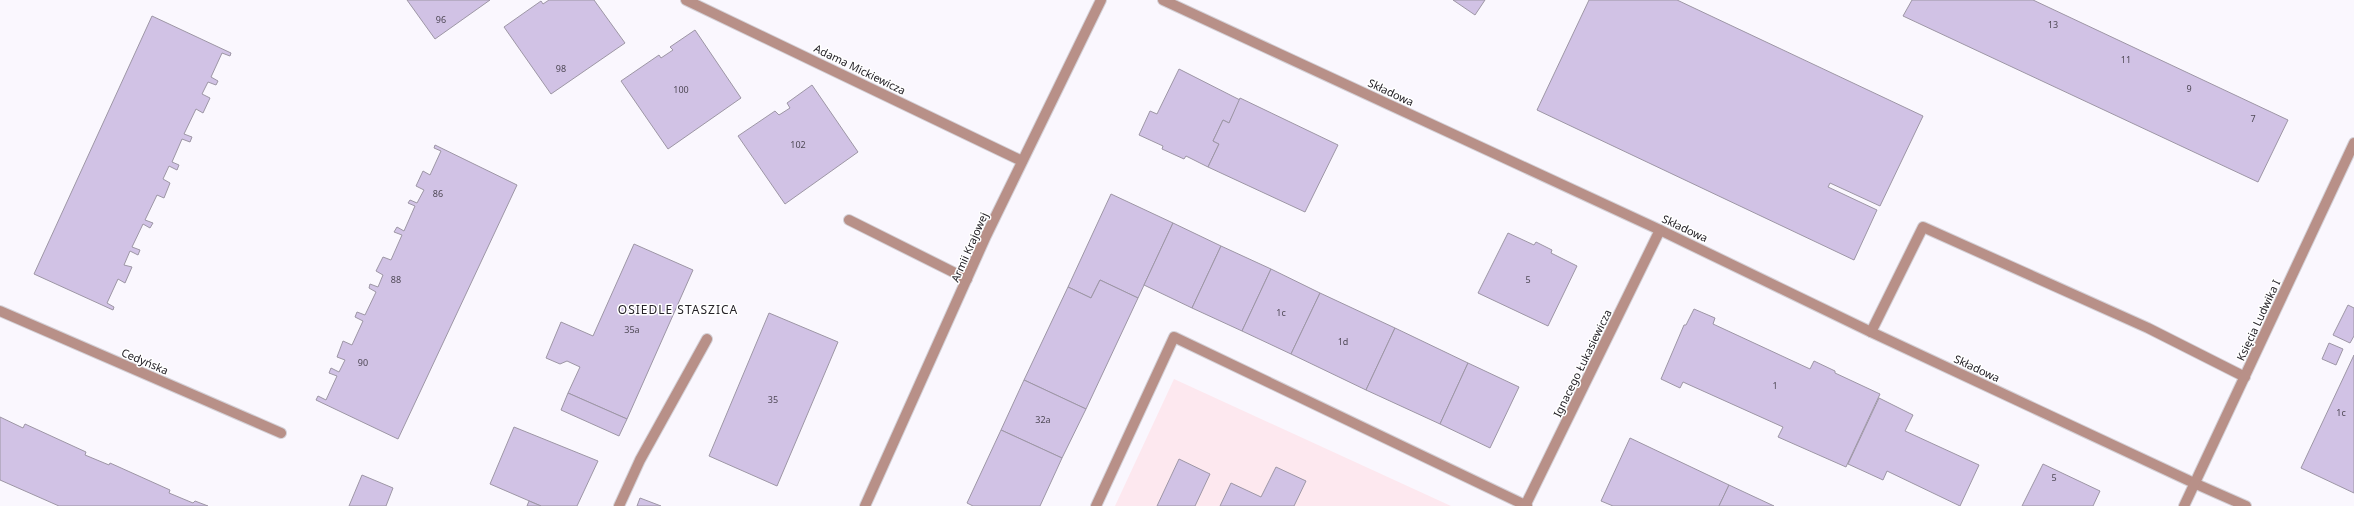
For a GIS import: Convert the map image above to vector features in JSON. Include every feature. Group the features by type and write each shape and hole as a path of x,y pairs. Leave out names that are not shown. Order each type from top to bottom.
{"street":[{"name":"Adama Mickiewicza","path":"686,0 1022,161"},
{"name":"Armii Krajowej","path":"865,506 1022,161 1101,0"},
{"name":"Składowa","path":"1164,0 1660,230 1871,332 2246,506"},
{"name":"Księcia Ludwika I","path":"2184,506 2354,143"},
{"path":"849,220 968,279"},
{"path":"1871,332 1923,227 2148,328 2245,377"},
{"name":"Ignacego Łukasiewicza","path":"1526,506 1660,230"},
{"name":"Cedyńska","path":"0,311 281,433"},
{"path":"1096,506 1174,337 1526,506"},
{"path":"619,506 640,460 707,340"}],"shaded area":[{"path":"1174,379 1451,506 1115,506"}],"building":[{"path":"407,0 490,0 435,39"},
{"path":"549,0 594,0 625,43 551,94 504,27 541,1 543,4"},
{"path":"1453,0 1485,0 1475,15"},
{"path":"1589,0 1677,0 1923,116 1880,206 1830,183 1828,187 1877,210 1854,260 1537,110"},
{"path":"1912,0 2033,0 2288,120 2258,182 1903,16"},
{"path":"152,16 231,53 230,56 222,53 211,77 218,81 216,85 208,82 202,94 210,98 203,113 196,109 184,134 192,137 190,142 182,139 172,162 179,165 177,170 169,166 163,179 170,183 164,198 157,195 145,220 153,223 150,228 143,224 132,247 140,250 138,255 130,251 124,265 132,267 125,283 118,279 107,303 114,307 113,310 34,274"},
{"path":"695,30 741,98 668,149 621,81 659,55 661,58 673,50 670,47"},
{"path":"1179,69 1240,100 1229,123 1223,120 1213,141 1219,144 1208,167 1186,156 1184,159 1162,149 1163,146 1139,135 1150,111 1157,114"},
{"path":"812,85 858,152 785,204 738,136 775,111 779,115 790,108 787,103"},
{"path":"1240,98 1338,145 1305,212 1208,167 1219,144 1213,141 1223,120 1229,123"},
{"path":"435,145 517,185 398,439 316,400 318,396 326,400 337,376 329,373 331,368 339,372 345,360 337,357 343,341 352,345 363,321 355,317 357,312 365,315 376,292 369,288 370,284 378,287 383,275 376,271 383,257 391,260 402,235 394,232 397,227 404,231 415,206 408,203 410,200 417,203 424,190 416,186 423,171 430,175 441,151 434,148"},
{"path":"1111,194 1173,223 1138,298 1100,280 1091,298 1068,287"},
{"path":"1173,223 1221,246 1192,308 1144,285"},
{"path":"1508,233 1534,245 1536,242 1552,250 1551,253 1577,266 1548,326 1478,293"},
{"path":"634,244 693,270 627,419 568,393 580,367 567,361 560,364 546,358 561,322 593,336"},
{"path":"1221,246 1271,269 1242,331 1192,308"},
{"path":"1271,269 1320,293 1291,354 1242,331"},
{"path":"1100,280 1138,298 1086,409 1024,380 1068,287 1091,298"},
{"path":"1320,293 1395,328 1366,390 1291,354"},
{"path":"2348,305 2354,308 2354,336 2350,343 2333,335"},
{"path":"1694,309 1715,318 1713,324 1810,369 1814,361 1835,371 1835,373 1880,394 1846,467 1778,437 1783,427 1683,382 1680,388 1661,379 1684,325 1686,325"},
{"path":"769,313 838,342 777,486 709,456"},
{"path":"1395,328 1468,363 1440,424 1366,390"},
{"path":"2329,343 2343,349 2336,365 2322,359"},
{"path":"2354,355 2354,493 2301,468"},
{"path":"1468,363 1519,387 1490,448 1440,424"},
{"path":"1024,380 1086,409 1062,458 1001,430"},
{"path":"568,393 627,419 619,436 561,410"},
{"path":"1879,398 1913,415 1905,431 1979,465 1960,506 1887,471 1883,480 1848,464"},
{"path":"0,417 23,428 25,424 86,452 85,455 109,465 110,463 170,490 169,493 193,503 195,501 208,506 59,506 0,480"},
{"path":"514,427 598,461 577,506 541,506 490,484"},
{"path":"1001,430 1062,458 1040,506 973,506 967,503"},
{"path":"1630,438 1729,485 1719,506 1613,506 1601,501"},
{"path":"1179,459 1210,474 1195,506 1157,506"},
{"path":"2043,464 2100,491 2093,506 2022,506"},
{"path":"1276,467 1306,481 1294,506 1220,506 1231,483 1261,497"},
{"path":"362,475 393,488 386,506 349,506"},
{"path":"1729,485 1774,506 1719,506"},
{"path":"640,498 661,506 637,506"},
{"path":"529,501 541,506 527,506"}],"district":[{"name":"OSIEDLE STASZICA","path":"678,309"}]}
